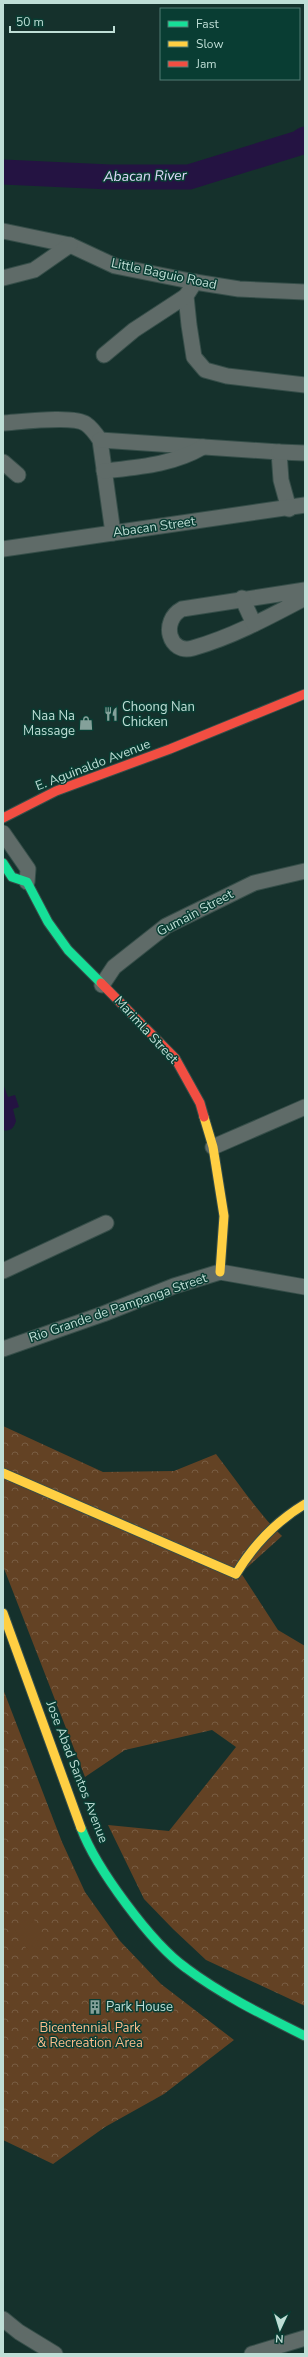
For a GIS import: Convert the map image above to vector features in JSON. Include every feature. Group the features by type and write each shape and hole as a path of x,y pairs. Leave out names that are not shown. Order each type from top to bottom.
{"street":[{"name":"Little Baguio Road","path":"3,230 70,245 115,266 239,289 305,292"},
{"path":"3,278 34,270 70,245"},
{"path":"104,355 134,330 186,296 195,282"},
{"path":"186,296 194,357 205,370 227,376 305,385"},
{"path":"3,423 73,420 85,423 100,440 113,533"},
{"path":"100,440 305,453"},
{"path":"104,471 151,466 171,462 203,447"},
{"path":"279,452 281,480 289,509"},
{"path":"3,462 18,474"},
{"name":"Abacan Street","path":"3,549 289,509 305,505"},
{"path":"305,590 242,598 182,608 176,612 169,623 170,636 179,646 191,648 254,624 305,598"},
{"path":"242,598 254,624"},
{"name":"E. Aguinaldo Avenue","path":"3,818 56,791 170,749 305,694"},
{"name":"Marimla Street","path":"3,833 28,869 26,882 48,922 68,950 175,1058 200,1102 213,1147 224,1216 220,1272"},
{"path":"3,863 12,877 26,882"},
{"name":"Gumain Street","path":"102,985 114,967 166,926 254,883 305,871"},
{"path":"213,1147 305,1107"},
{"path":"3,1271 106,1223"},
{"name":"Rio Grande de Pampanga Street","path":"3,1349 103,1314 174,1286 220,1272 305,1287"},
{"path":"3,1473 236,1574 254,1543 301,1511"},
{"name":"Jose Abad Santos Avenue","path":"3,1613 84,1836 107,1877 153,1938 185,1968 263,2015 305,2036"},
{"path":"3,2319 19,2332 55,2354"},
{"path":"252,2354 305,2338"}],"green space":[{"path":"3,1426 103,1472 174,1471 216,1454 256,1507 282,1536 241,1573 278,1630 305,1646 305,2006 206,1960 144,1899 108,1825 169,1831 236,1747 212,1730 125,1750 85,1777 3,1566"},
{"name":"Bicentennial Park & Recreation Area","path":"3,1689 62,1842 85,1892 120,1941 161,1984 234,2040 164,2094 105,2127 53,2164 3,2140"},
{"path":"33,1918 46,1939 28,1951 15,1930"}],"shaded area":[{"path":"3,1084 8,1097 15,1095 19,1107 13,1109 16,1121 10,1130 3,1130"}],"waterway":[{"name":"Abacan River","path":"3,172 110,177 189,177 299,143 305,139"}],"traffic: fast":[{"path":"3,863 12,877 27,882 48,922 68,950 101,983"},
{"path":"81,1828 99,1863 126,1904 141,1923 172,1956 186,1968 214,1987 259,2013 305,2036"}],"traffic: slow":[{"path":"204,1117 213,1147 224,1216 220,1272"},
{"path":"3,1473 236,1574 250,1553 266,1534 284,1518 305,1504"},
{"path":"3,1613 81,1828"}],"traffic: jam":[{"path":"3,818 56,791 170,749 305,694"},
{"path":"101,983 175,1058 200,1103 204,1117"}],"place":[{"name":"Choong Nan Chicken","path":"111,714"},
{"name":"Naa Na Massage","path":"86,723"},
{"name":"Park House","path":"95,2007"}]}
